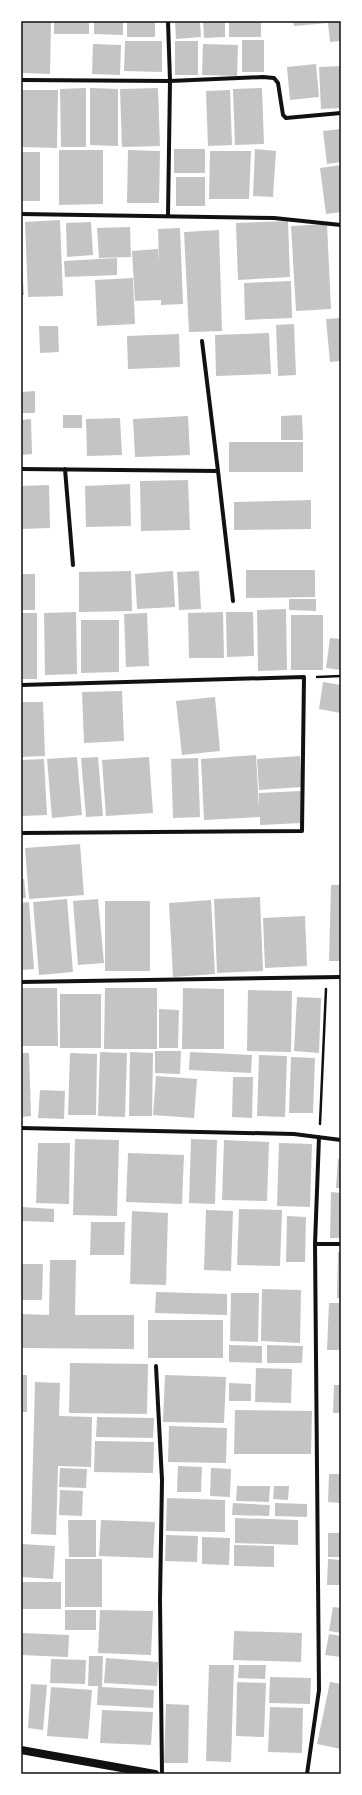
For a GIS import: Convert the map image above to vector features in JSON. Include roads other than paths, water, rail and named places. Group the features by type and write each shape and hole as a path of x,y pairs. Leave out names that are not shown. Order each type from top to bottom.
{"main road":[{"path":"21,1750 155,1774"}],"street":[{"path":"168,21 170,81 168,215"},
{"path":"21,80 170,81 263,77 274,78 278,83 282,115 286,118 341,113"},
{"path":"21,214 168,215 274,218 341,225"},
{"path":"202,341 233,601"},
{"path":"21,469 218,471"},
{"path":"65,469 73,565"},
{"path":"21,685 304,677 302,831 21,833"},
{"path":"21,982 326,978 341,976"},
{"path":"21,1128 294,1134 341,1140"},
{"path":"307,1774 319,1690 314,1244 319,1137"},
{"path":"314,1244 341,1244"},
{"path":"156,1366 162,1480 160,1600 162,1774"}]}
